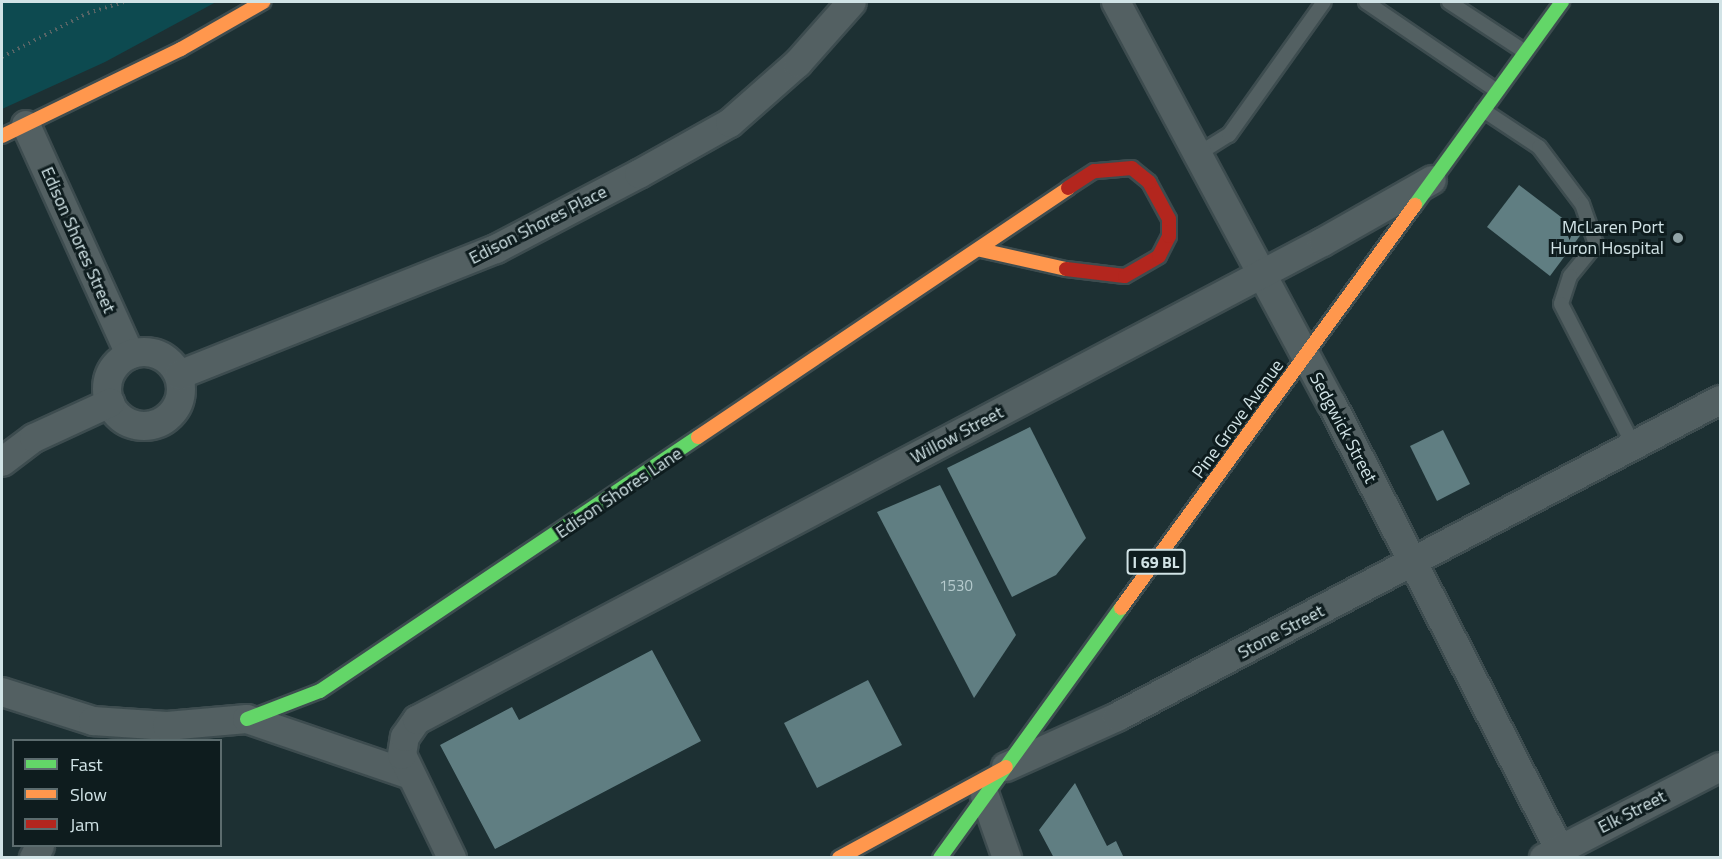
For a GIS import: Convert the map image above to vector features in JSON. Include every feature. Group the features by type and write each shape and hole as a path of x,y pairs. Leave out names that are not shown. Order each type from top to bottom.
{"street":[{"path":"14,131 181,50 263,2"},
{"name":"Edison Shores Place","path":"179,375 496,249 639,174 730,123 798,63 852,2"},
{"name":"Pine Grove Avenue","path":"940,858 1562,2"},
{"name":"Sedgwick Street","path":"1119,3 1198,154 1257,275 1305,357 1414,563 1556,855"},
{"name":"Edison Shores Street","path":"14,131 130,354"},
{"name":"Edison Shores Lane","path":"2,692 88,731 248,719 320,691 981,250 1094,171 1112,167 1132,168 1149,182 1169,219 1169,236 1159,256 1125,276 1095,275 981,250"},
{"name":"Willow Street","path":"452,858 402,755 405,737 417,720 1257,275 1323,243 1432,180"},
{"path":"153,353 173,365 179,375 182,388 174,412 152,426 126,422 110,403 108,380 120,360 130,354 153,353"},
{"name":"Stone Street","path":"839,858 1006,767 1118,717 1720,400"},
{"path":"2,462 34,438 110,403"},
{"name":"Edison Shores Lane","path":"248,719 411,776"},
{"name":"Elk Street","path":"1556,855 1720,767"},
{"path":"985,796 1007,858"}],"lane":[{"path":"1198,154 1228,135 1324,2"},
{"path":"1365,2 1497,91"},
{"path":"1449,2 1525,52"},
{"path":"1483,110 1539,147 1582,204 1596,244 1570,276 1561,304 1633,444"}],"path":[{"path":"2,57 88,12 124,2"}],"shaded area":[{"path":"2,2 216,2 105,62 2,109"}],"building":[{"path":"1519,185 1582,233 1550,276 1487,227"},
{"path":"1030,427 1086,538 1056,575 1012,597 947,468"},
{"path":"1443,430 1470,484 1437,501 1410,446"},
{"path":"940,485 1016,635 974,698 877,512"},
{"path":"652,650 701,741 495,849 440,745 512,707 519,720"},
{"path":"868,680 902,745 817,788 784,723"},
{"path":"1075,783 1107,846 1116,841 1124,858 1054,858 1039,830"}],"traffic: fast":[{"path":"1415,205 1562,2"},
{"path":"247,719 320,691 698,437"},
{"path":"940,858 1121,608"}],"traffic: slow":[{"path":"2,136 181,49 263,2"},
{"path":"698,437 1068,188"},
{"path":"1121,608 1415,205"},
{"path":"981,250 1066,269"},
{"path":"839,858 1006,767"}],"traffic: jam":[{"path":"1066,269 1125,276 1159,256 1169,236 1169,219 1149,182 1132,168 1094,171 1068,188"}],"place":[{"name":"McLaren Port Huron Hospital","path":"1678,238"}]}
